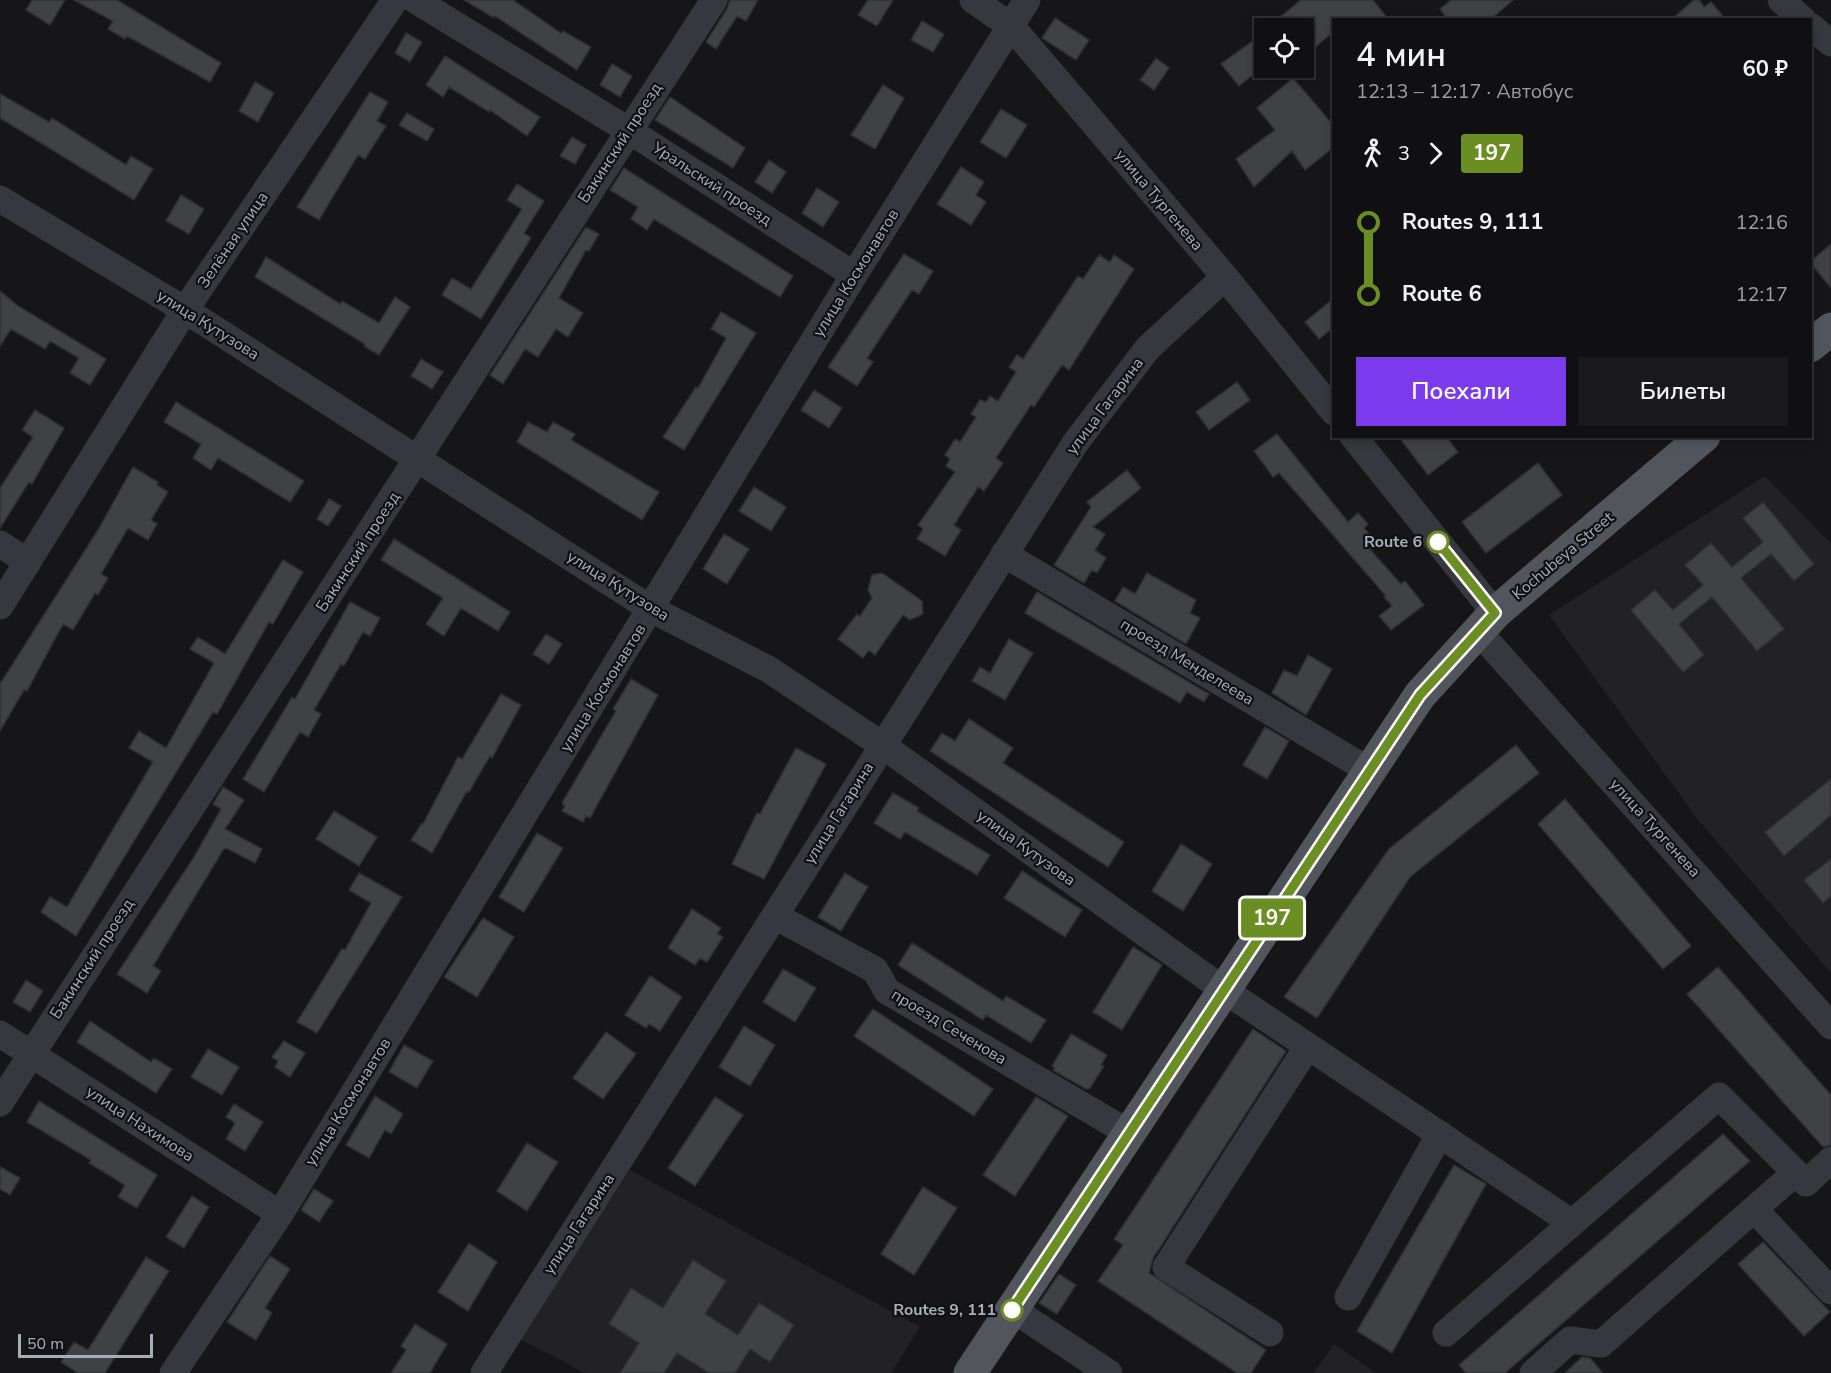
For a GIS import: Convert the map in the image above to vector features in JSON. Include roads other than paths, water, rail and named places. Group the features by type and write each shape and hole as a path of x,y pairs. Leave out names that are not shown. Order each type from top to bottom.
{"main road":[{"path":"1812,344 1831,329"},
{"name":"Kochubeya Street","path":"970,1373 1420,695 1487,622 1702,438"}],"street":[{"name":"Зелёная улица","path":"0,606 185,310 396,0"},
{"name":"Уральский проезд","path":"415,0 628,130 854,275"},
{"name":"Бакинский проезд","path":"0,1103 714,0"},
{"name":"улица Тургенева","path":"973,0 1011,26 1225,277 1332,410"},
{"name":"улица Космонавтов","path":"173,1373 280,1214 854,275 1027,0"},
{"path":"1781,0 1801,18"},
{"path":"1812,28 1831,43"},
{"name":"улица Кутузова","path":"0,199 185,310 419,458 651,609 768,669 882,745 1224,990 1572,1223"},
{"name":"улица Гагарина","path":"484,1373 1076,442 1148,348 1225,277"},
{"name":"улица Тургенева","path":"1354,438 1487,622 1831,1026"},
{"path":"0,544 28,562"},
{"name":"проезд Менделеева","path":"1004,554 1370,771"},
{"name":"проезд Сеченова","path":"775,916 875,970 886,991 1129,1133"},
{"name":"улица Нахимова","path":"0,1034 280,1214"},
{"path":"1270,1334 1166,1267 1308,1046"},
{"path":"1446,1333 1719,1096 1819,1173 1754,1209 1601,1344 1569,1340 1533,1373"},
{"path":"1348,1297 1440,1134"},
{"path":"1754,1209 1831,1291"},
{"path":"1012,1310 1109,1373"}],"place":[{"name":"Route 6","path":"1438,542"},
{"name":"Routes 9, 111","path":"1012,1310"}]}
